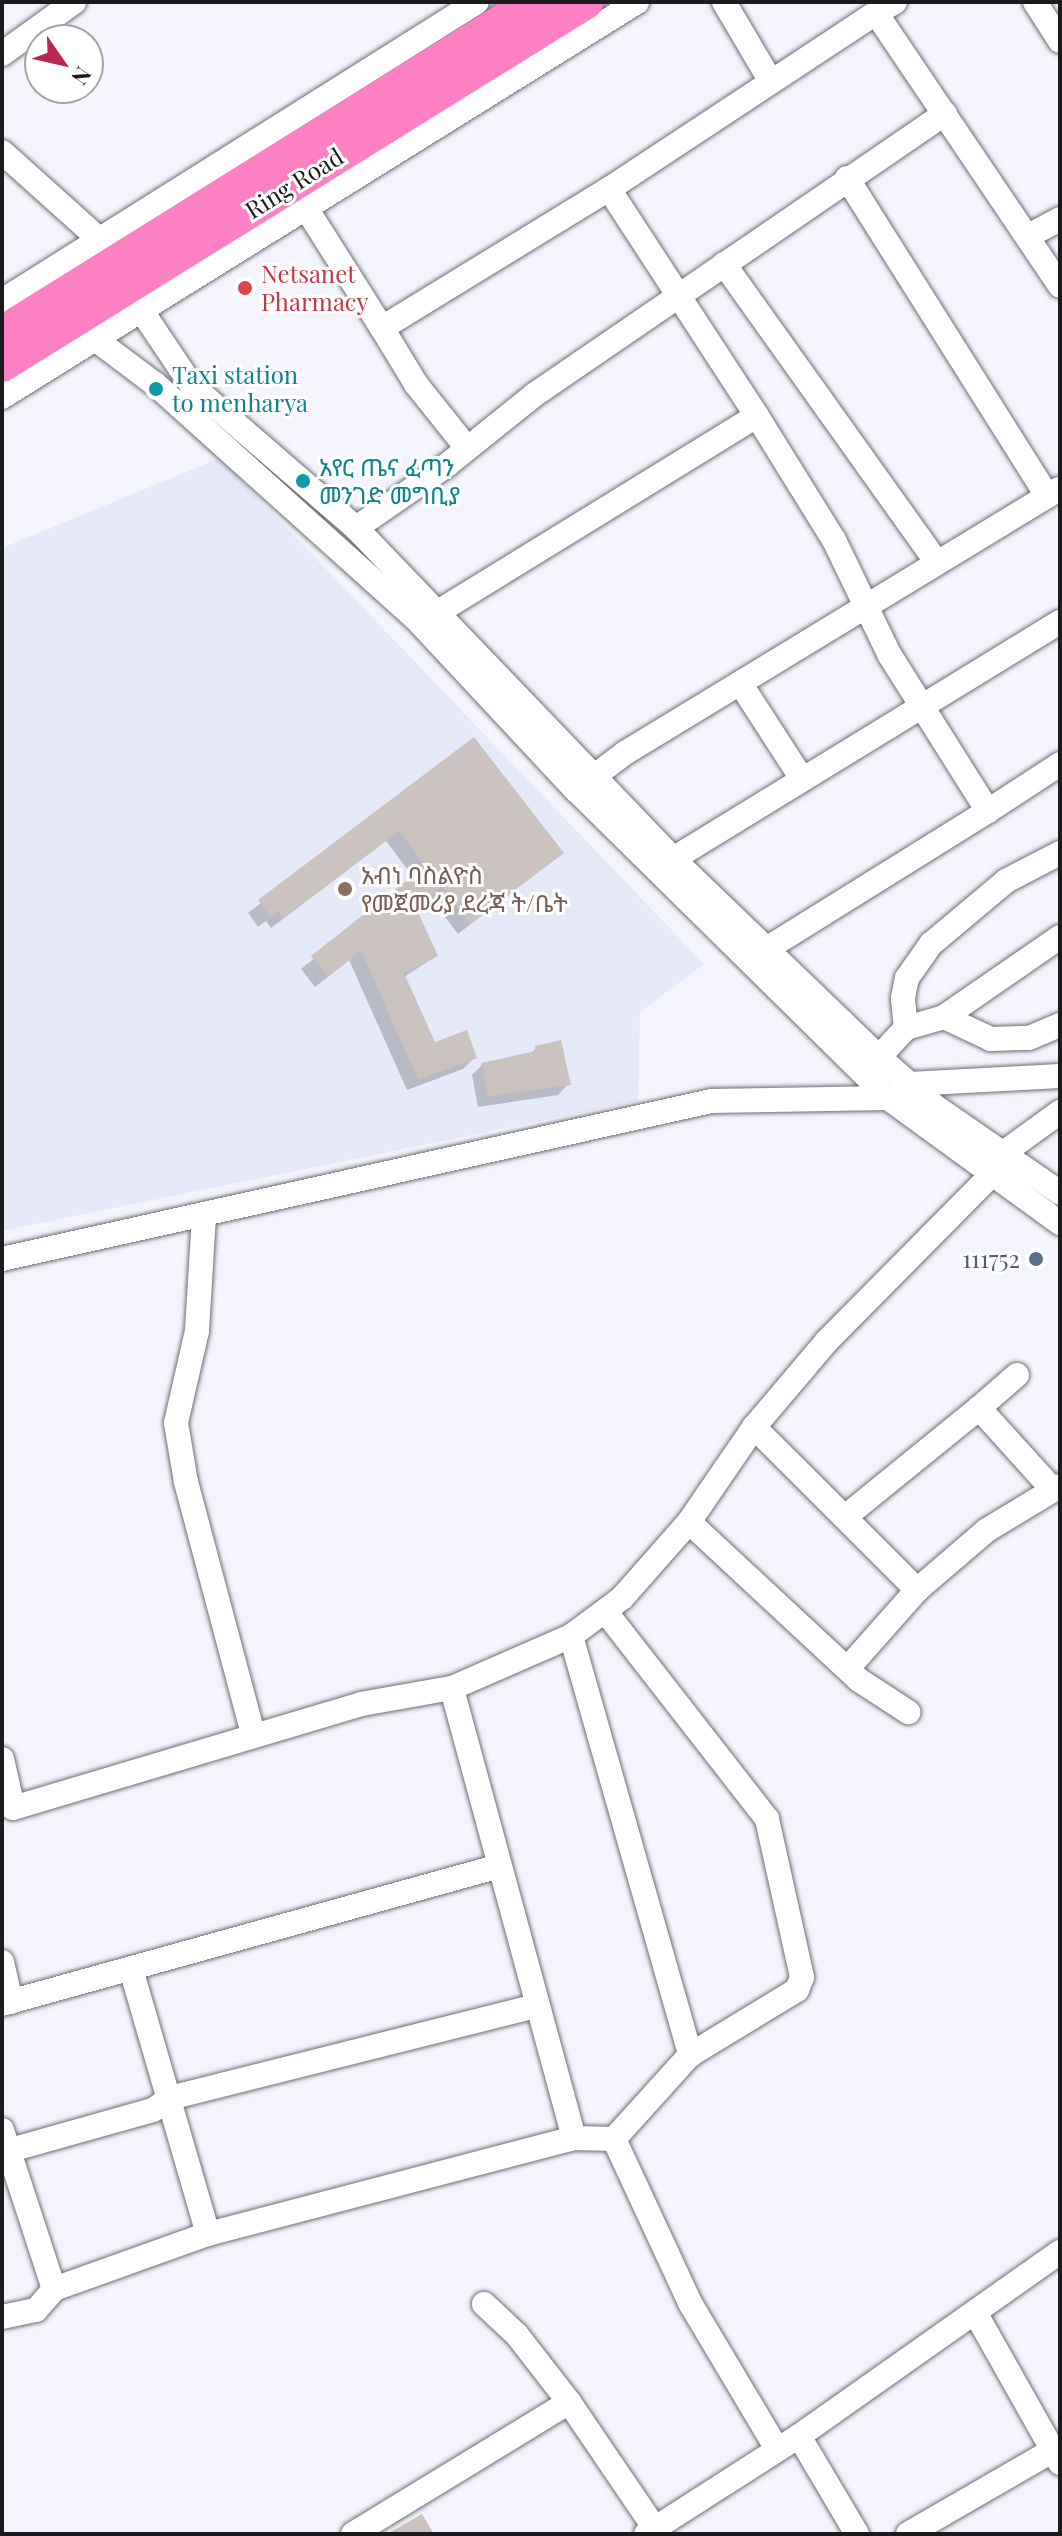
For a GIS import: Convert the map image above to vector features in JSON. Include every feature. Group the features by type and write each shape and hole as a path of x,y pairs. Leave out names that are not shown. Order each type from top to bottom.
{"highway":[{"name":"Ring Road","path":"2,333 533,2"},
{"name":"Ring Road","path":"2,365 586,2"}],"street":[{"path":"2,54 74,2"},
{"path":"2,301 477,2"},
{"path":"2,397 637,2"},
{"path":"724,2 770,80"},
{"path":"1035,2 1060,41"},
{"path":"382,328 609,189 770,80 886,8 945,114 1030,235 1060,286"},
{"path":"356,528 677,297 847,178 945,114"},
{"path":"2,152 99,239"},
{"path":"586,782 740,683 1053,492 847,178"},
{"path":"609,189 757,416 869,604 889,654 988,811"},
{"path":"306,208 416,384 467,448"},
{"path":"1030,235 1060,219"},
{"path":"724,264 937,563"},
{"path":"141,310 192,386 356,528 438,612 586,782 888,1098 990,1176 1060,1223"},
{"path":"95,339 155,384 331,538 909,1084 1060,1193"},
{"path":"438,612 757,416"},
{"path":"673,859 1060,622"},
{"path":"740,683 802,779"},
{"path":"768,948 1060,764"},
{"path":"906,1028 903,998 907,978 931,944 1006,881 1060,853"},
{"path":"879,1057 906,1028 944,1017 1060,937"},
{"path":"944,1017 991,1039 1029,1038 1060,1025"},
{"path":"2,1259 711,1101 888,1098 909,1084 1060,1076"},
{"path":"1002,1154 1060,1112"},
{"path":"2,1759 8,1812 253,1734 361,1704 452,1688 571,1636 606,1612 689,1522 754,1427 826,1342 990,1176"},
{"path":"204,1216 197,1331 176,1423 186,1482 253,1734"},
{"path":"845,1517 1017,1375"},
{"path":"848,1668 917,1590 987,1530 1057,1488 979,1408"},
{"path":"754,1427 917,1590"},
{"path":"689,1522 848,1668 908,1712"},
{"path":"2,2317 36,2310 54,2289 208,2234 574,2138 614,2139 690,2055 797,1990 802,1977 767,1819 606,1612"},
{"path":"571,1636 690,2055"},
{"path":"452,1688 496,1867 574,2138"},
{"path":"2,1962 6,2003 496,1867"},
{"path":"131,1969 208,2234"},
{"path":"54,2289 5,2140 153,2110 170,2098 535,2006"},
{"path":"614,2139 690,2303 777,2449"},
{"path":"484,2304 517,2335 569,2402 650,2531 799,2436 1060,2252"},
{"path":"908,2534 1055,2448 976,2314"},
{"path":"353,2534 569,2402"},
{"path":"799,2436 857,2534"}],"shaded area":[{"path":"220,458 704,964 640,1012 638,1101 2,1231 2,548"}],"building":[{"path":"474,737 564,853 470,924 442,887 416,908 438,956 404,973 435,1042 467,1030 477,1058 418,1080 361,951 328,977 311,956 425,866 399,831 283,918 278,911 270,917 258,900"},
{"path":"561,1040 571,1085 488,1097 481,1063 536,1051 535,1046"},
{"path":"422,2514 434,2534 387,2534"}],"place":[{"name":"Netsanet Pharmacy","path":"245,288"},
{"name":"Taxi station to menharya","path":"156,389"},
{"name":"አየር ጤና ፈጣን መንገድ መግቢያ","path":"303,481"},
{"name":"አብነ ባስልዮስ የመጀመሪያ ደረጃ ት/ቤት","path":"345,889"},
{"name":"111752","path":"1036,1259"}]}
